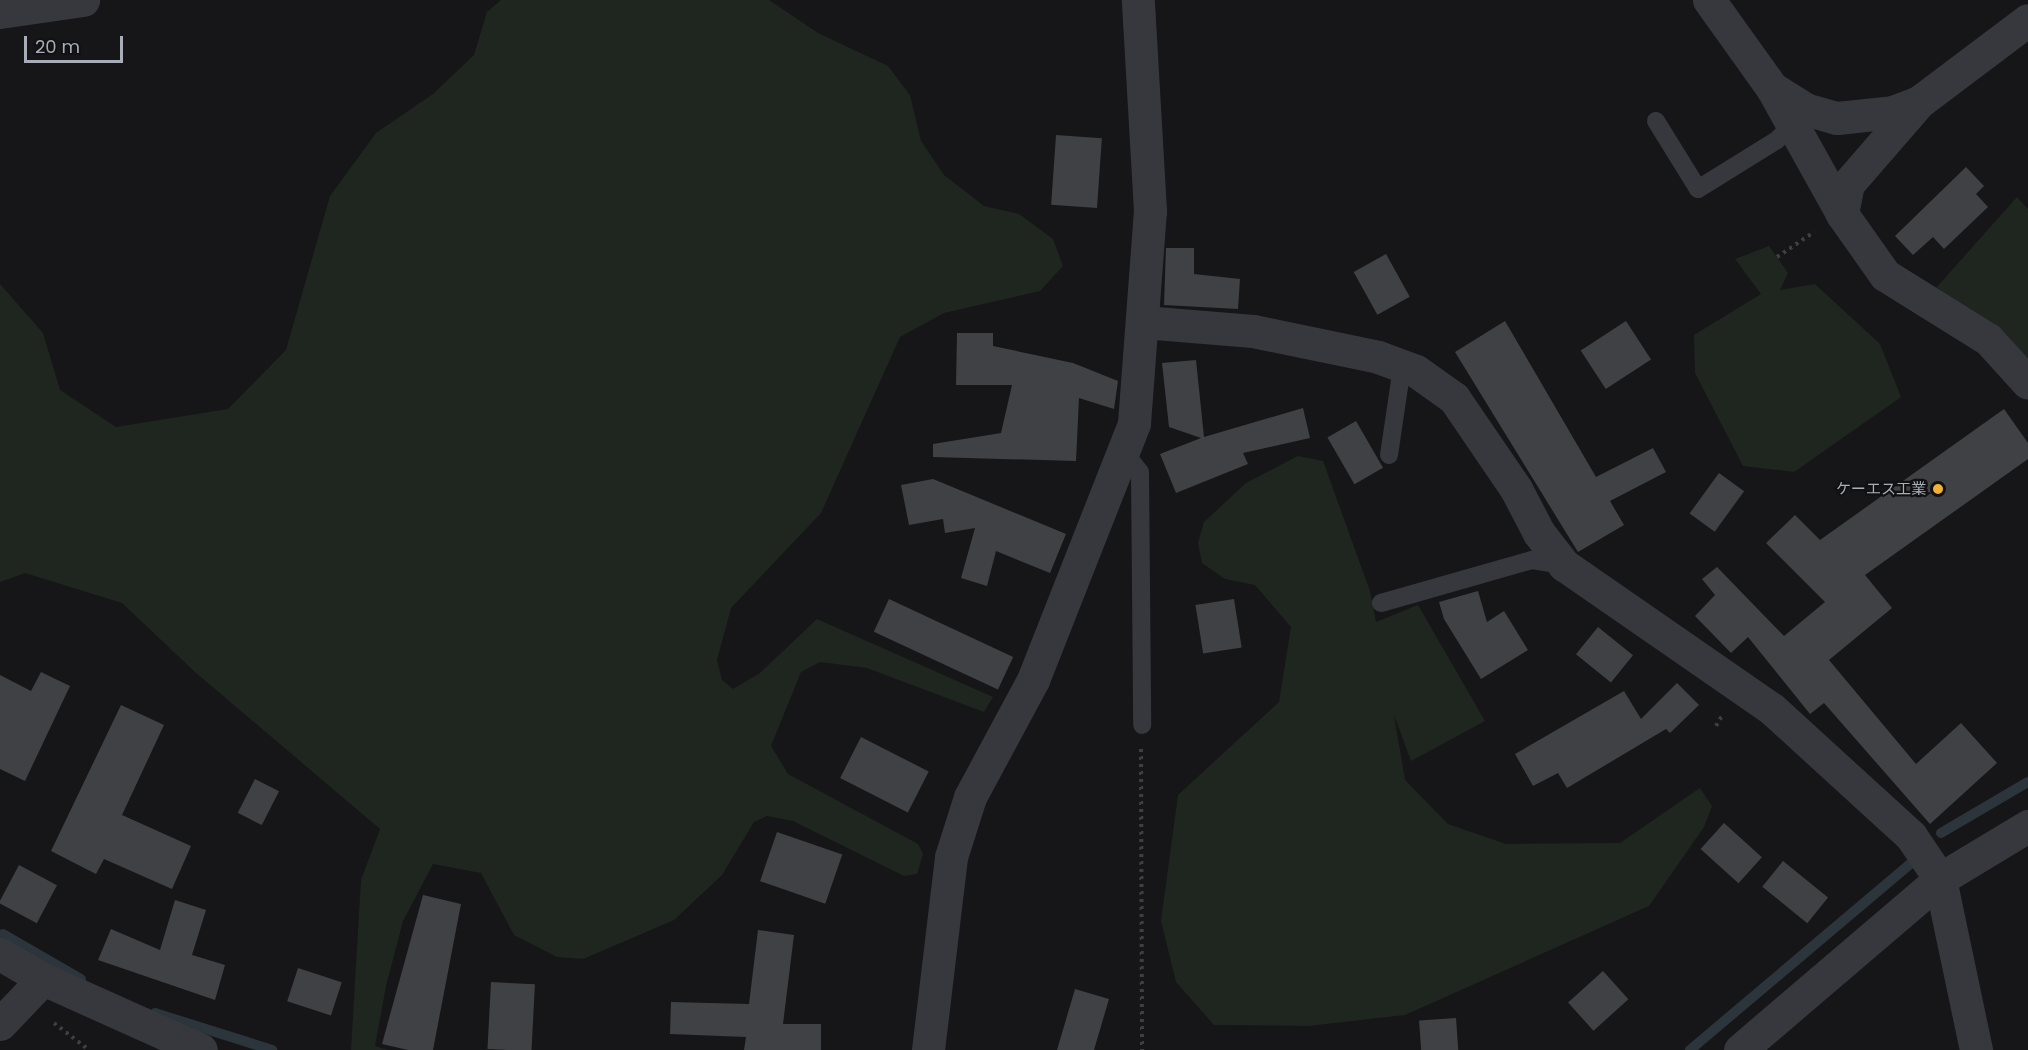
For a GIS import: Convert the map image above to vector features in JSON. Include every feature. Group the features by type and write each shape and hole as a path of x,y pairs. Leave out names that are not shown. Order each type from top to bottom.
{"street":[{"path":"13,7 83,0"},
{"path":"928,1050 951,856 970,797 1033,680 1125,453 1134,423 1150,211 1138,0"},
{"path":"1709,0 1772,88 1798,118 1842,214 1885,275 1988,339 2028,382"},
{"path":"1842,214 1848,184 1919,102 2028,20"},
{"path":"1798,118 1863,118 1919,102"},
{"path":"1143,322 1253,331 1402,367 1454,398 1516,489 1539,533 1564,565 1772,708 1911,836 1940,879 1976,1050"},
{"path":"1740,1050 1940,879 2028,826"},
{"path":"0,954 43,979 201,1050"},
{"path":"9,1015 43,979"}],"lane":[{"path":"1656,121 1698,189 1777,140 1798,118"},
{"path":"1389,455 1402,367"},
{"path":"1125,453 1140,472 1142,725"},
{"path":"1381,603 1532,560 1564,565"}],"path":[{"path":"1777,257 1842,214"},
{"path":"1141,745 1142,1050"},
{"path":"9,1015 55,1023 89,1050"}],"shaded area":[{"path":"501,0 769,0 818,33 888,66 910,95 921,141 944,175 984,206 1019,214 1053,239 1063,266 1040,291 944,313 900,337 821,513 731,608 717,660 722,680 733,689 760,673 817,619 993,697 984,712 867,668 820,662 801,672 771,746 788,774 918,844 923,854 917,874 904,876 793,821 767,816 754,822 722,875 674,920 583,959 557,957 514,935 481,873 433,864 403,921 386,986 375,1046 388,1050 351,1050 361,880 380,829 195,672 122,603 25,573 0,582 0,284 43,333 60,390 116,427 228,409 286,350 330,196 376,133 433,94 474,55 487,12"},
{"path":"2017,197 2028,209 2028,362 1936,288"},
{"path":"1769,246 1788,273 1780,290 1815,284 1880,344 1901,397 1794,472 1743,466 1695,373 1694,335 1761,294 1735,259"},
{"path":"1298,456 1323,461 1370,591 1376,622 1418,605 1485,721 1411,761 1394,715 1405,780 1448,824 1506,844 1620,843 1700,788 1712,806 1704,827 1649,906 1405,1015 1308,1026 1214,1025 1176,982 1161,921 1178,795 1279,702 1291,627 1255,585 1225,579 1202,563 1198,543 1204,522 1246,483"}],"building":[{"path":"1056,135 1102,138 1097,208 1051,205"},
{"path":"1966,167 1984,186 1976,194 1988,207 1944,249 1933,237 1913,255 1895,236"},
{"path":"1166,248 1194,248 1194,274 1240,279 1238,309 1164,305"},
{"path":"1386,254 1410,297 1377,315 1354,272"},
{"path":"1505,321 1596,477 1653,448 1666,472 1610,501 1624,525 1578,552 1455,352"},
{"path":"1626,321 1651,360 1606,389 1581,350"},
{"path":"957,333 993,333 993,346 1073,363 1118,381 1114,409 1079,398 1076,461 933,457 933,444 1001,433 1012,385 956,385"},
{"path":"1196,360 1204,437 1303,408 1310,438 1243,453 1248,464 1176,493 1160,454 1201,438 1169,427 1162,363"},
{"path":"2004,409 2028,443 2028,459 1865,575 1892,608 1829,660 1916,764 1961,723 1997,763 1930,824 1824,703 1810,714 1748,637 1731,653 1695,616 1715,595 1702,579 1717,567 1784,636 1825,602 1766,543 1795,515 1820,540"},
{"path":"1356,421 1383,468 1354,484 1327,438"},
{"path":"1719,473 1744,491 1715,532 1690,513"},
{"path":"933,479 1066,534 1050,573 996,551 987,586 961,578 975,528 945,533 943,519 909,525 901,485"},
{"path":"1478,591 1487,622 1504,611 1528,650 1481,679 1444,619 1439,602"},
{"path":"889,599 1013,657 998,690 874,632"},
{"path":"1234,599 1242,647 1203,653 1195,605"},
{"path":"1598,627 1633,655 1611,683 1576,654"},
{"path":"41,672 70,686 25,781 0,769 0,675 31,691"},
{"path":"1677,683 1699,705 1670,733 1666,729 1567,788 1558,773 1533,786 1515,754 1624,691 1641,719"},
{"path":"121,705 164,725 122,815 191,846 172,889 104,859 96,874 51,851"},
{"path":"861,737 929,772 908,812 840,778"},
{"path":"255,779 279,791 262,825 238,813"},
{"path":"1724,823 1762,857 1738,883 1701,849"},
{"path":"777,832 842,854 825,904 760,881"},
{"path":"1783,861 1828,898 1807,923 1762,887"},
{"path":"19,865 57,885 37,923 0,904"},
{"path":"423,895 461,904 433,1050 408,1050 382,1044"},
{"path":"175,900 206,910 192,955 225,965 215,1000 98,960 111,929 160,950"},
{"path":"758,930 794,935 783,1024 821,1024 821,1050 744,1050 746,1037 670,1034 671,1002 749,1004"},
{"path":"298,968 342,982 331,1016 287,1001"},
{"path":"1603,971 1628,999 1593,1031 1568,1002"},
{"path":"491,982 535,984 531,1050 487,1049"},
{"path":"1075,989 1109,999 1094,1050 1057,1050"},
{"path":"1456,1018 1458,1050 1421,1050 1419,1021"}],"waterway":[{"path":"1941,833 2028,782"},
{"path":"1690,1050 1910,864"},
{"path":"3,934 81,979"},
{"path":"155,1013 272,1050"}],"place":[{"name":"ケーエス工業","path":"1938,489"}]}
